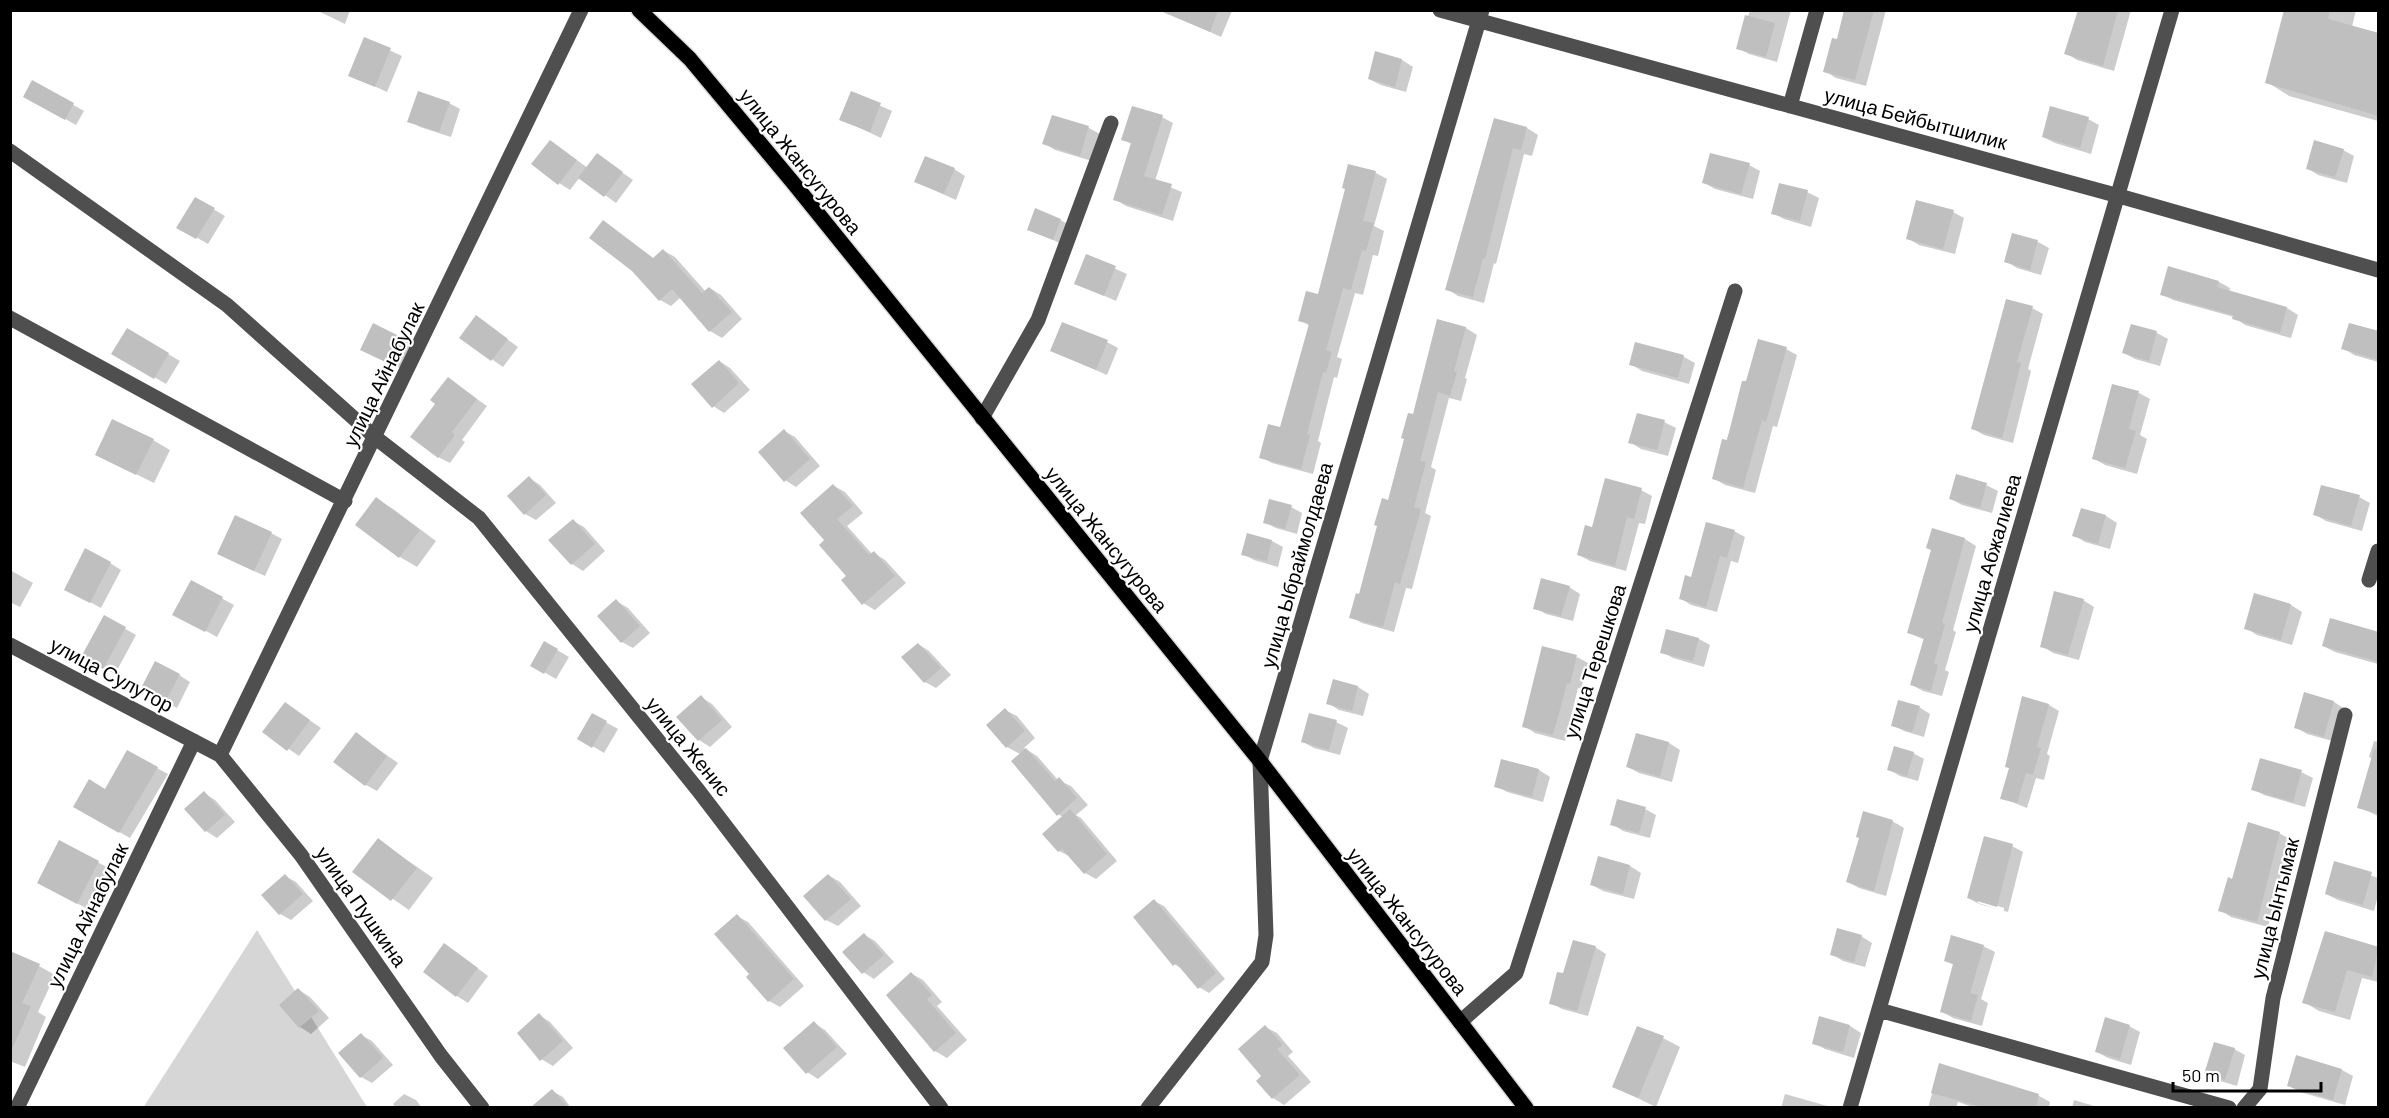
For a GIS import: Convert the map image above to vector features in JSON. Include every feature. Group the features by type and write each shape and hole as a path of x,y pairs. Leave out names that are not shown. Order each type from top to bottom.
{"main road":[{"name":"улица Жансугурова","path":"639,10 690,59 795,185 1260,761 1526,1107"}],"street":[{"name":"улица Айнабулак","path":"220,755 376,438 581,10"},
{"name":"улица Бейбытшилик","path":"1440,10 1480,15 1790,106 2379,270"},
{"path":"1790,106 1817,10"},
{"name":"улица Абжалиева","path":"1850,1107 2172,10"},
{"name":"улица Ыбраймолдаева","path":"1148,1107 1262,962 1266,935 1260,761 1480,15"},
{"path":"982,418 1038,320 1111,123"},
{"name":"улица Женис","path":"10,151 226,305 376,438 479,518 698,790 941,1107"},
{"name":"улица Терешкова","path":"1460,1022 1516,973 1735,291"},
{"path":"10,318 345,501"},
{"path":"2369,580 2379,552"},
{"name":"улица Сулутор","path":"10,645 194,741"},
{"name":"улица Ынтымак","path":"2244,1107 2260,1089 2273,998 2345,715"},
{"name":"улица Айнабулак","path":"17,1107 194,741"},
{"name":"улица Пушкина","path":"194,741 220,755 301,855 441,1056 482,1107"},
{"path":"1879,1010 2229,1107"}],"shaded area":[{"path":"257,930 367,1107 143,1108"}],"building":[{"path":"1158,10 1218,10 1210,32"},
{"path":"1844,10 1874,10 1855,80 1823,72 1832,38 1837,39"},
{"path":"2078,10 2118,10 2103,66 2064,54"},
{"path":"2284,10 2330,10 2328,19 2379,33 2379,116 2265,83"},
{"path":"1745,15 1775,23 1766,57 1736,49"},
{"path":"364,37 391,48 375,87 348,76"},
{"path":"1375,51 1402,59 1395,87 1368,79"},
{"path":"32,80 74,103 65,120 23,97"},
{"path":"418,91 450,102 439,132 407,122"},
{"path":"851,91 881,103 870,132 839,120"},
{"path":"1132,106 1163,115 1144,176 1172,184 1162,215 1113,200 1131,143 1121,140"},
{"path":"2050,106 2089,117 2080,148 2042,137"},
{"path":"1052,115 1089,126 1080,156 1042,144"},
{"path":"1494,118 1527,127 1521,150 1513,148 1473,297 1445,290"},
{"path":"550,140 577,160 558,185 531,164"},
{"path":"2314,140 2344,149 2335,177 2306,169"},
{"path":"597,153 623,172 604,197 578,178"},
{"path":"1710,153 1750,163 1741,194 1702,183"},
{"path":"925,156 955,168 944,194 914,182"},
{"path":"1348,164 1376,171 1363,221 1374,223 1366,251 1362,250 1351,290 1343,288 1326,350 1332,352 1326,373 1323,372 1307,434 1310,435 1301,469 1259,458 1268,424 1280,427 1309,324 1298,321 1306,291 1318,294 1345,189 1342,188"},
{"path":"1779,183 1808,190 1800,221 1771,214"},
{"path":"195,197 215,208 196,239 176,228"},
{"path":"1916,200 1954,210 1943,249 1906,239"},
{"path":"1035,208 1061,219 1053,240 1027,230"},
{"path":"603,220 653,258 663,249 702,293 709,287 732,312 709,332 672,289 659,301 632,271 589,238"},
{"path":"2012,233 2038,240 2030,270 2004,262"},
{"path":"1086,254 1116,266 1104,296 1074,284"},
{"path":"2168,266 2219,281 2217,287 2287,307 2280,333 2232,319 2233,315 2160,295"},
{"path":"2006,299 2033,306 2017,362 2021,363 2002,438 1971,429"},
{"path":"476,315 508,339 491,361 459,338"},
{"path":"1437,319 1466,327 1450,396 1438,392 1420,461 1426,462 1414,507 1421,509 1400,584 1395,582 1383,627 1349,618 1356,593 1359,594 1382,498 1388,500 1404,439 1401,438 1408,413 1413,414"},
{"path":"1062,322 1108,340 1096,370 1050,351"},
{"path":"373,323 405,339 392,365 360,350"},
{"path":"2349,323 2379,331 2379,360 2341,349"},
{"path":"2131,324 2157,331 2149,361 2122,353"},
{"path":"127,328 169,353 154,379 111,354"},
{"path":"1758,339 1787,347 1766,422 1762,420 1743,488 1712,479 1722,439 1727,440 1742,381 1746,381"},
{"path":"1635,342 1684,355 1678,378 1629,365"},
{"path":"719,360 739,383 712,408 691,384"},
{"path":"448,377 477,399 452,432 455,435 438,458 410,437 435,404 430,400"},
{"path":"2112,384 2139,391 2129,429 2136,431 2125,468 2092,459"},
{"path":"1637,413 1665,420 1657,450 1628,443"},
{"path":"112,419 154,439 136,475 95,455"},
{"path":"784,429 810,459 784,482 758,452"},
{"path":"1956,474 1987,483 1980,508 1949,499"},
{"path":"529,476 546,495 524,515 507,496"},
{"path":"1605,478 1642,488 1634,519 1627,517 1615,566 1577,555 1585,525 1592,527"},
{"path":"833,484 853,506 837,519 869,555 874,551 895,576 862,605 841,580 846,576 819,545 824,540 800,513"},
{"path":"2321,485 2360,495 2351,526 2313,515"},
{"path":"376,497 420,530 399,558 355,525"},
{"path":"1269,499 1292,505 1285,529 1263,523"},
{"path":"2081,508 2106,515 2098,544 2072,536"},
{"path":"235,515 272,532 254,571 217,554"},
{"path":"573,519 595,544 571,565 548,540"},
{"path":"1706,522 1735,530 1727,558 1720,556 1706,607 1679,599 1685,575 1691,577"},
{"path":"1932,528 1965,538 1942,623 1945,624 1934,663 1938,665 1931,691 1910,685 1924,638 1907,633 1931,550 1926,548"},
{"path":"1247,533 1272,540 1267,561 1241,555"},
{"path":"85,548 111,562 90,603 64,590"},
{"path":"1541,578 1570,586 1561,616 1533,609"},
{"path":"191,580 223,597 205,632 172,615"},
{"path":"2054,591 2084,599 2068,655 2040,647"},
{"path":"2254,593 2291,604 2281,640 2244,629"},
{"path":"616,599 640,626 621,643 597,616"},
{"path":"104,615 126,627 103,669 81,657"},
{"path":"2330,618 2379,632 2379,662 2322,646"},
{"path":"1666,629 1699,638 1693,661 1660,653"},
{"path":"544,641 558,649 544,674 530,666"},
{"path":"918,643 941,668 924,683 901,657"},
{"path":"1542,646 1577,655 1553,735 1522,727"},
{"path":"155,661 180,674 165,703 140,690"},
{"path":"1333,679 1358,686 1352,711 1326,704"},
{"path":"2304,692 2334,701 2324,737 2294,728"},
{"path":"701,695 722,720 698,741 676,717"},
{"path":"2022,696 2049,704 2037,747 2041,748 2033,775 2026,773 2017,803 2000,799 2009,768 2005,767"},
{"path":"1898,700 1920,706 1912,732 1891,726"},
{"path":"285,702 310,720 287,751 262,732"},
{"path":"1005,708 1025,731 1006,748 986,725"},
{"path":"592,713 607,721 592,748 577,739"},
{"path":"1309,713 1337,720 1329,750 1301,742"},
{"path":"356,732 387,756 365,786 333,762"},
{"path":"1636,733 1669,742 1660,777 1626,767"},
{"path":"1894,746 1914,752 1907,776 1887,770"},
{"path":"1026,748 1055,781 1059,777 1077,798 1057,816 1011,761"},
{"path":"2374,749 2379,750 2379,814 2357,808"},
{"path":"127,750 158,767 119,833 73,807 89,779 105,789"},
{"path":"2260,758 2302,770 2293,802 2251,790"},
{"path":"1501,759 1539,769 1532,797 1494,787"},
{"path":"204,791 225,815 205,832 184,809"},
{"path":"1617,799 1646,807 1639,833 1610,825"},
{"path":"1070,809 1107,854 1084,874 1062,849 1058,852 1042,834"},
{"path":"1863,811 1893,820 1874,891 1846,882 1859,838 1856,837"},
{"path":"2248,822 2280,832 2257,922 2218,911 2228,877 2232,879"},
{"path":"1984,836 2013,844 1997,907 1967,898"},
{"path":"378,838 417,868 391,901 352,872"},
{"path":"59,840 99,861 77,904 37,883"},
{"path":"1598,856 1630,865 1623,894 1590,885"},
{"path":"2334,861 2372,872 2363,905 2325,894"},
{"path":"285,874 303,894 279,915 261,895"},
{"path":"828,874 851,899 825,921 803,896"},
{"path":"1154,899 1216,973 1198,989 1176,963 1173,966 1133,917"},
{"path":"737,914 794,979 768,1002 746,977 749,974 714,934"},
{"path":"1837,928 1862,935 1854,962 1830,955"},
{"path":"2325,931 2379,947 2372,977 2347,970 2335,1012 2302,1003"},
{"path":"864,933 884,955 862,974 842,952"},
{"path":"1951,935 1984,945 1970,993 1978,995 1971,1021 1940,1012 1953,964 1944,961"},
{"path":"1573,940 1596,946 1577,1011 1549,1004 1557,972 1563,973"},
{"path":"444,943 478,968 456,997 423,972"},
{"path":"10,951 40,964 22,1003 31,1006 10,1054"},
{"path":"911,972 932,995 927,999 956,1033 934,1052 886,995"},
{"path":"298,988 319,1011 299,1028 279,1005"},
{"path":"539,1013 563,1041 540,1061 517,1033"},
{"path":"1819,1016 1850,1025 1843,1052 1812,1044"},
{"path":"2105,1017 2130,1025 2120,1059 2095,1052"},
{"path":"814,1021 837,1047 806,1074 783,1048"},
{"path":"1265,1025 1283,1045 1277,1049 1300,1075 1272,1099 1256,1081 1261,1076 1238,1049"},
{"path":"1637,1026 1664,1036 1638,1098 1612,1087"},
{"path":"361,1033 383,1058 360,1078 338,1053"},
{"path":"2214,1042 2235,1048 2225,1080 2204,1074"},
{"path":"2296,1055 2342,1069 2333,1100 2287,1086"},
{"path":"1939,1063 2039,1094 2036,1107 1983,1107 1931,1093"},
{"path":"552,1089 568,1107 531,1107"}]}
